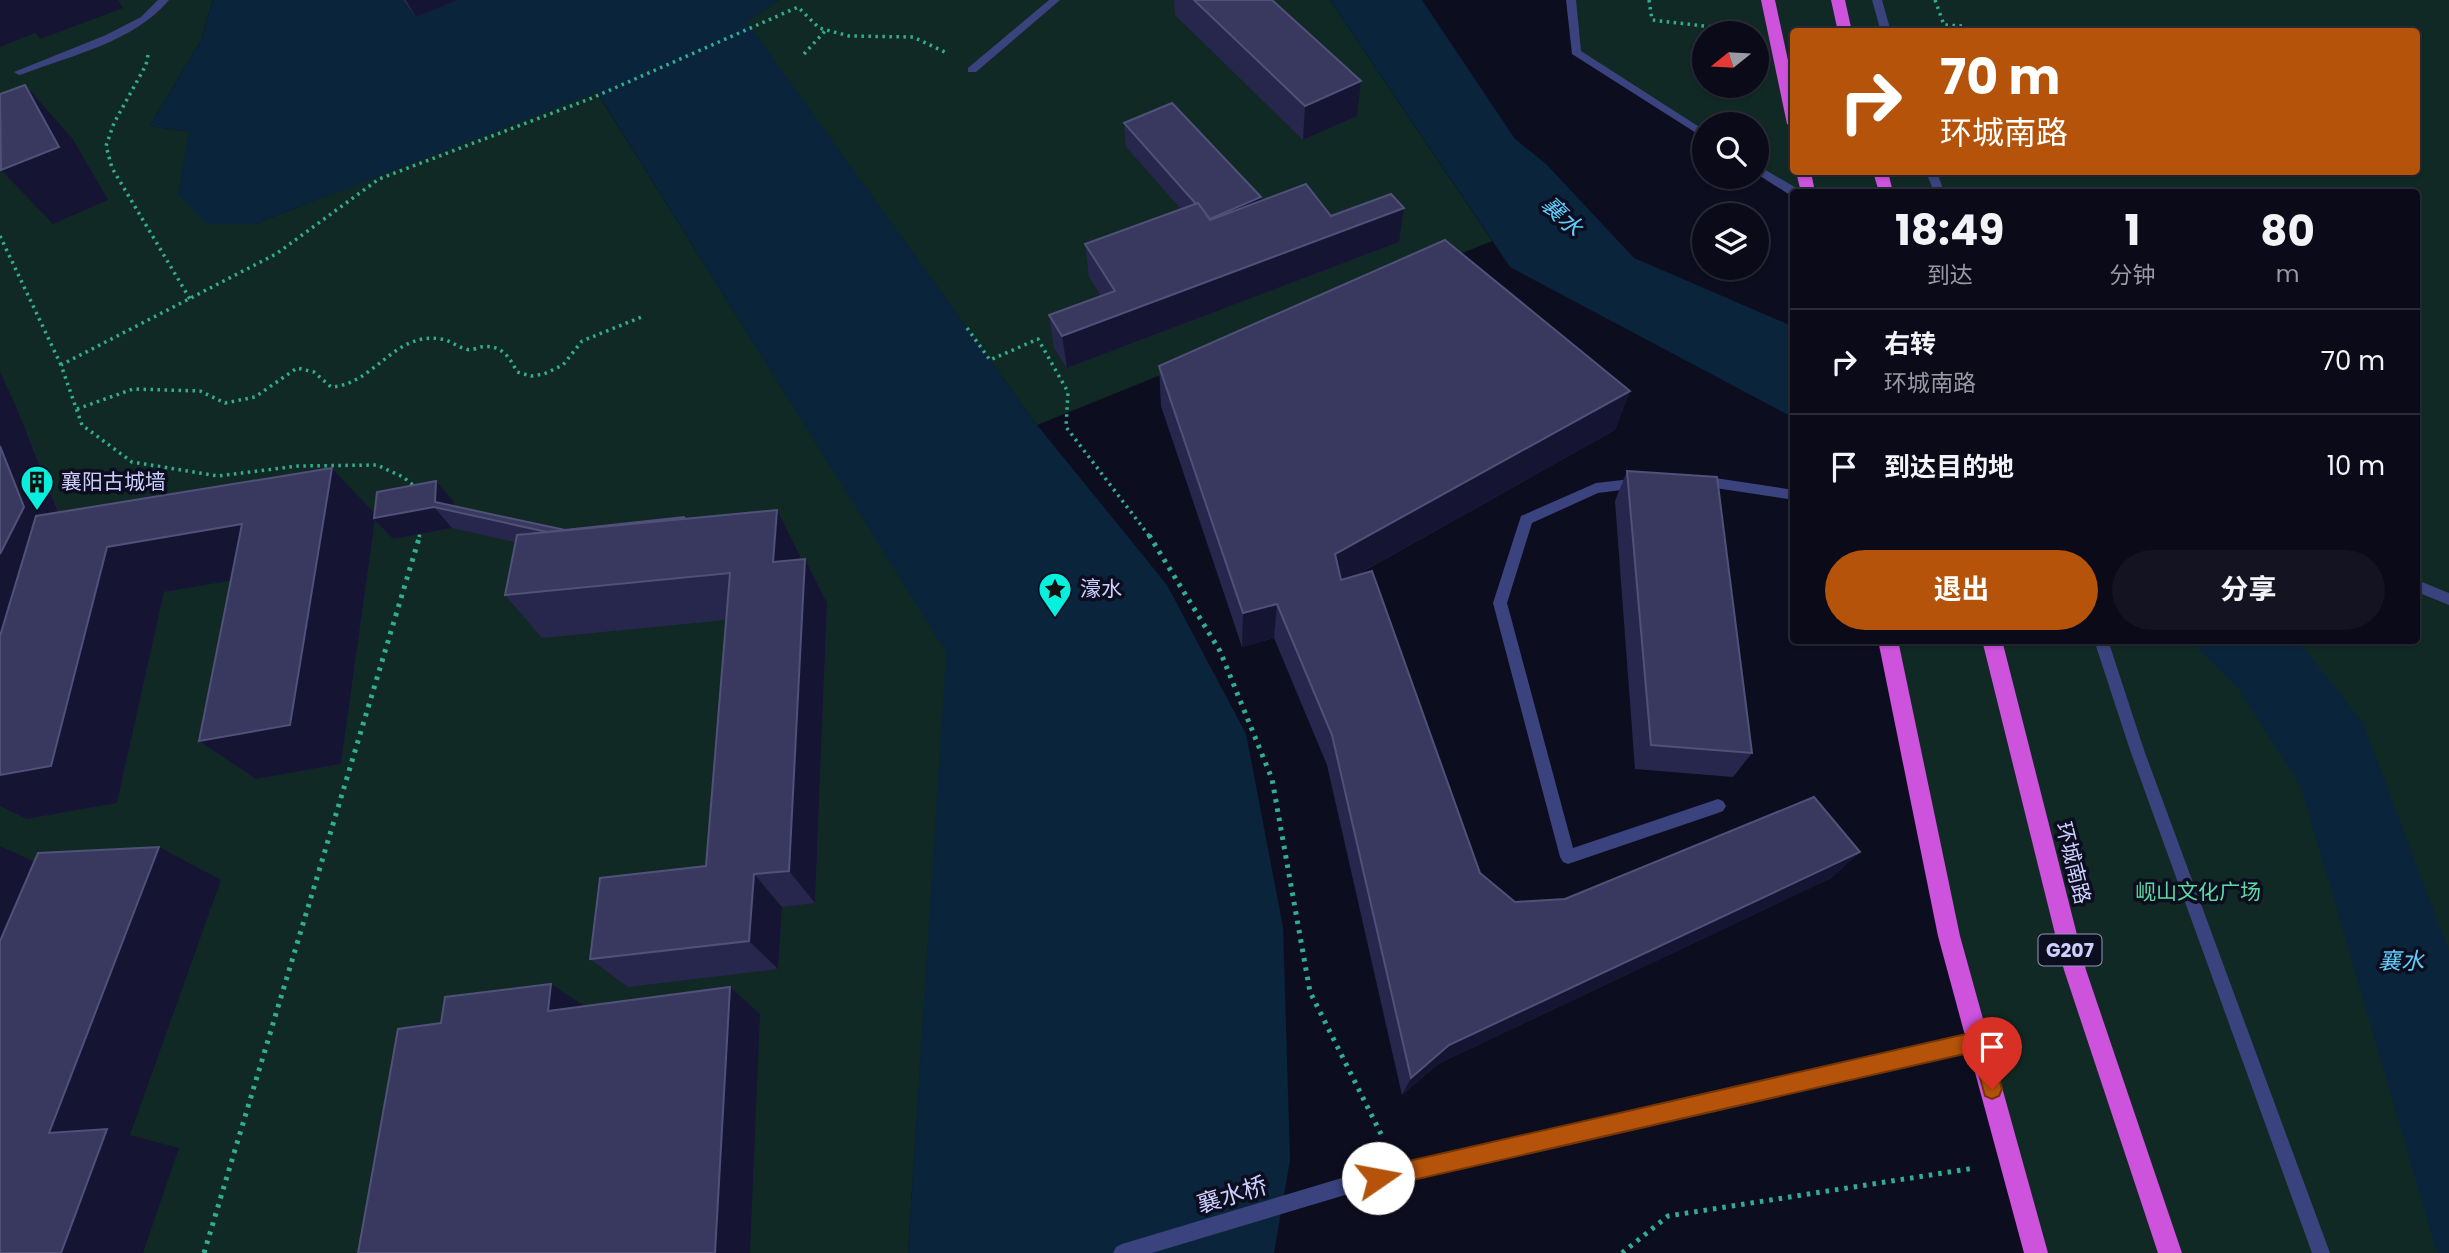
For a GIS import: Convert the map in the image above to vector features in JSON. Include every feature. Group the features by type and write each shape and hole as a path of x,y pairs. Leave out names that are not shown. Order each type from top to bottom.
{"highway":[{"path":"1768,0 1790,105"},
{"path":"1838,0 1844,28"},
{"path":"1889,644 1949,936 2036,1253"},
{"name":"环城南路","path":"1993,644 2075,970 2170,1253"}],"street":[{"path":"19,72 110,37 145,19 164,0"},
{"path":"972,70 1055,0"},
{"path":"1571,0 1576,52 1692,127"},
{"path":"1877,0 1885,28"},
{"path":"1769,176 1790,190"},
{"path":"1684,478 1790,494"},
{"path":"1659,481 1596,488 1526,520 1500,603 1568,857 1717,806"},
{"path":"2420,587 2449,599"},
{"path":"2102,644 2137,750 2321,1253"},
{"name":"襄水桥","path":"1122,1253 1355,1183 1979,1041"}],"path":[{"path":"1649,0 1652,20 1775,33"},
{"path":"1936,0 1944,25 1963,26"},
{"path":"61,365 276,254 379,179 592,98 798,7 819,28 849,36 912,37 959,58 972,70"},
{"path":"137,23 151,43 146,65 114,123 106,146 112,168 190,299"},
{"path":"804,54 826,30"},
{"path":"0,236 61,365 82,425 132,462 218,476 298,466 377,465 402,477 422,492"},
{"path":"77,409 133,389 166,387 200,391 225,402 255,397 297,368 314,372 331,387 345,388 360,380 390,353 429,337 451,339 467,350 490,346 507,353 517,372 531,376 544,374 563,365 582,341 644,316"},
{"path":"967,328 990,360 1038,340 1068,392 1066,427 1141,521 1220,651 1272,779 1310,992 1401,1173"},
{"path":"204,1253 422,524"},
{"path":"1622,1253 1668,1216 2011,1163"}],"green space":[{"path":"0,0 213,0 201,40 150,126 190,132 178,195 255,224 596,91 947,652 908,1253 0,1253"},
{"path":"779,0 1330,0 1492,241 1037,425 746,22"},
{"name":"岘山文化广场","path":"1571,0 2449,0 2449,1253 2036,1253 1889,644 2420,644 2420,189 1790,190 1769,176 1769,112 1692,112 1692,127 1576,52"}],"water":[{"name":"濠水","path":"213,0 779,0 747,22 1037,425 1167,585 1246,734 1283,927 1290,1160 1274,1253 908,1253 946,652 597,92 255,224 207,224 178,195 189,132 150,126 201,40"},
{"name":"襄水","path":"1330,0 1422,0 1515,139 1546,164 1634,258 1790,325 1790,416 1510,267"},
{"name":"襄水","path":"2194,644 2300,644 2363,723 2449,951 2449,1253 2437,1253 2301,787 2238,688"}],"building":[{"path":"1194,0 1272,0 1361,81 1305,106"},
{"path":"25,85 59,147 1,170 0,94"},
{"path":"1172,103 1261,197 1210,219 1124,123"},
{"path":"1306,184 1331,216 1391,194 1404,208 1062,336 1049,315 1115,291 1085,244 1198,203 1210,220"},
{"path":"1445,240 1630,391 1335,554 1341,580 1372,571 1480,873 1515,902 1565,899 1814,797 1860,852 1449,1045 1411,1078 1332,735 1277,604 1243,613 1159,366"},
{"path":"0,446 24,507 0,554"},
{"path":"332,468 290,725 199,741 242,524 107,547 51,766 0,775 0,636 36,516"},
{"path":"1627,471 1717,477 1752,753 1651,745"},
{"path":"436,481 435,502 565,530 685,519 547,532 434,507 374,518 377,492"},
{"path":"777,510 773,562 805,559 789,871 754,874 749,941 590,959 600,878 706,866 730,573 505,595 517,535"},
{"path":"159,847 49,1133 107,1129 61,1253 0,1253 0,941 38,853"},
{"path":"551,984 548,1011 730,987 715,1253 358,1253 398,1029 441,1023 445,997"}],"place":[{"name":"襄阳古城墙","path":"37,512"},
{"name":"濠水","path":"1055,619"}],"route":[{"path":"1378,1178 1979,1041 1992,1089"}]}
